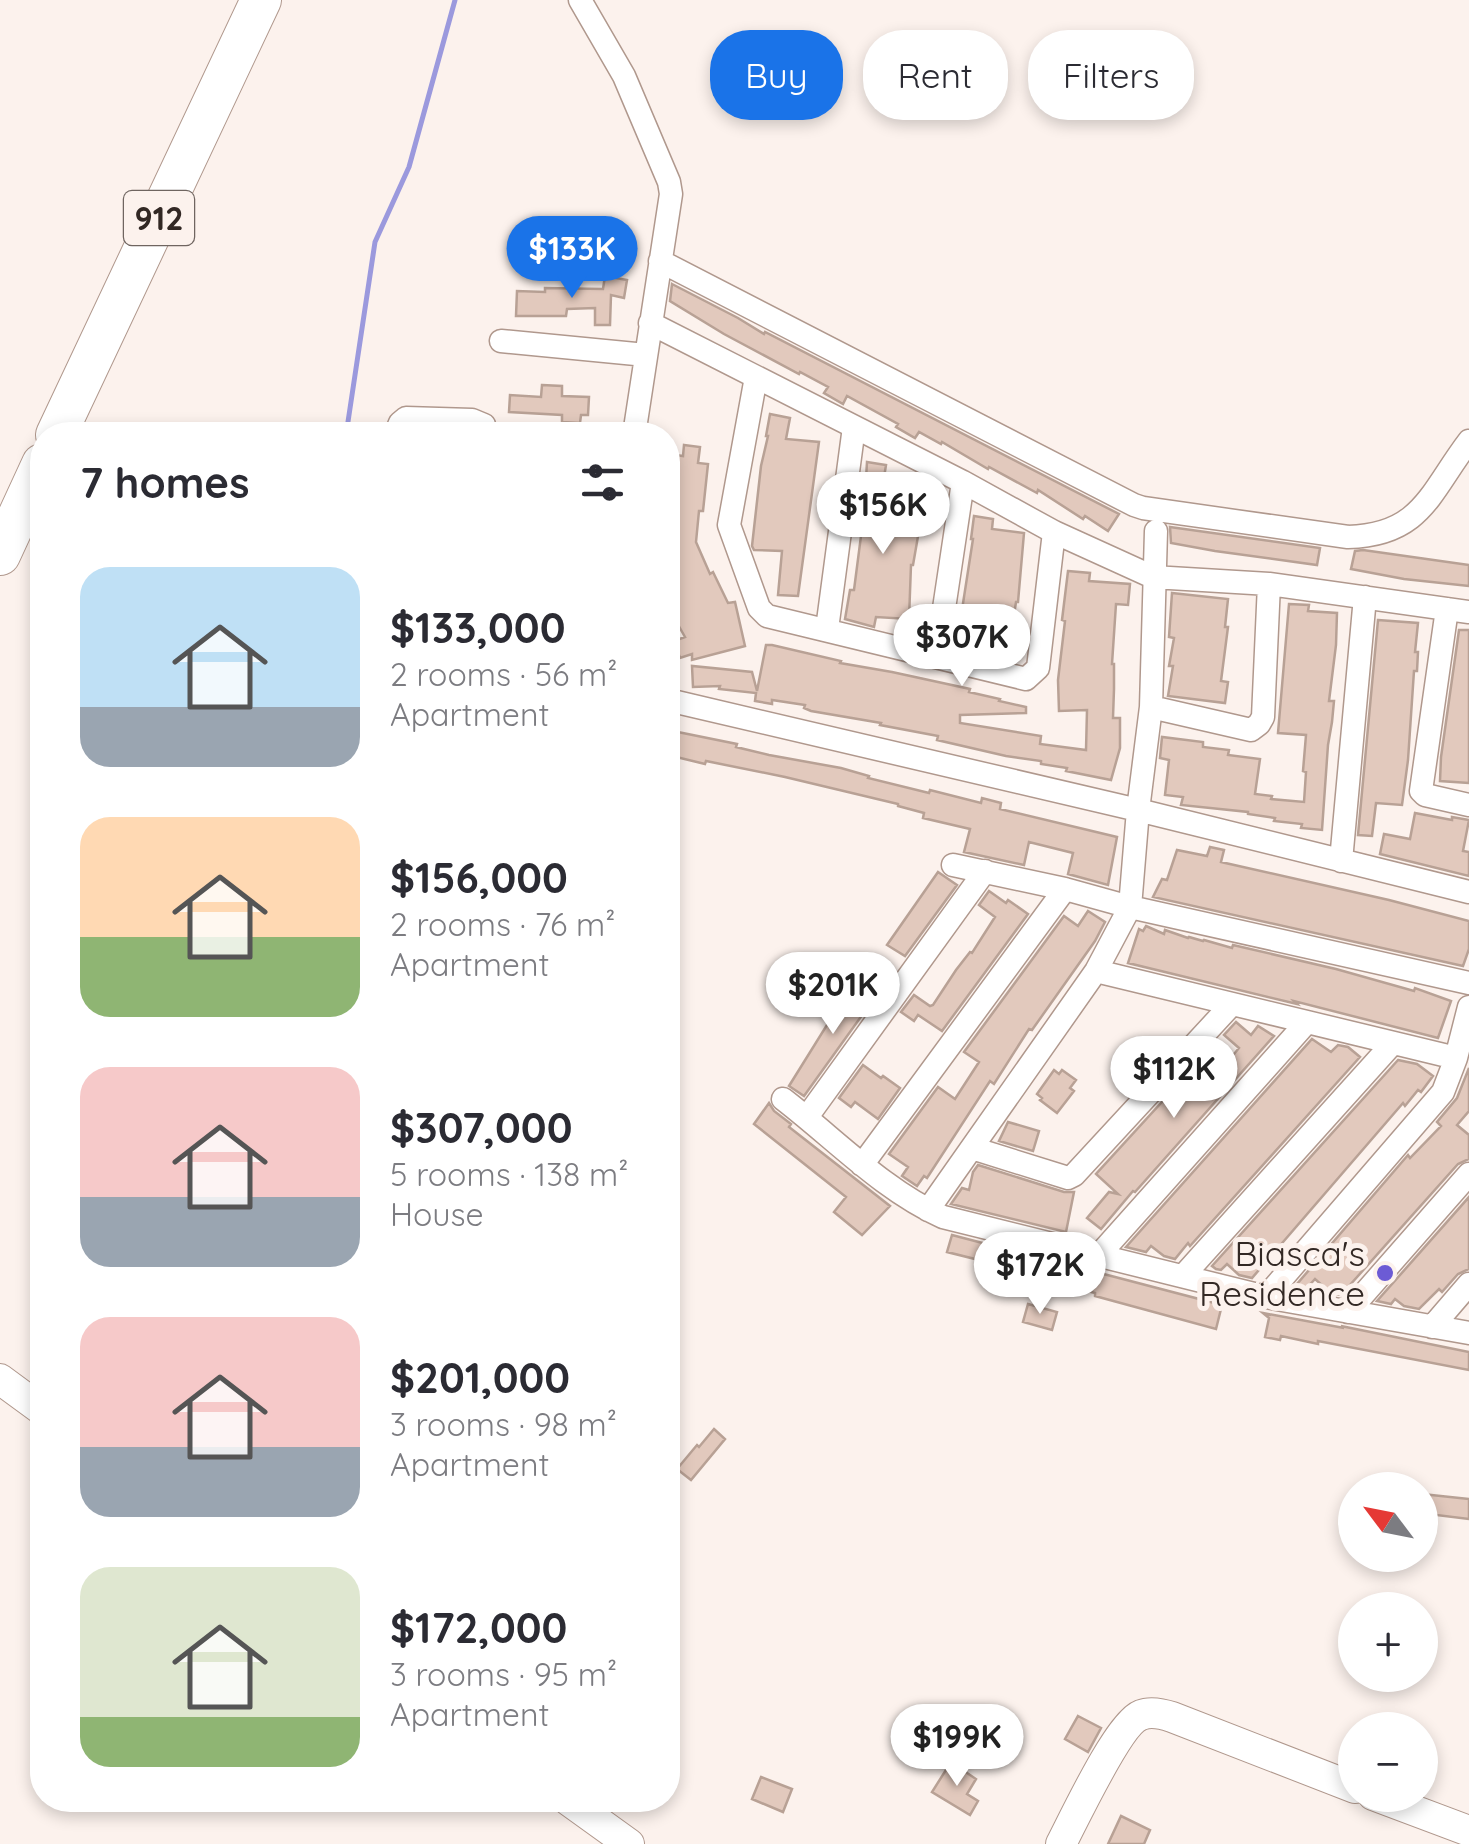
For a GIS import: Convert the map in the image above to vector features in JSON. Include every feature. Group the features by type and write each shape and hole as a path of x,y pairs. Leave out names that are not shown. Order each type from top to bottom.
{"highway":[{"name":"912","path":"62,422 262,0"},
{"path":"0,554 30,490"}],"street":[{"path":"580,0 624,76 670,182 636,422"},
{"path":"660,260 1144,508 1371,536 1408,522 1469,441"},
{"path":"650,323 1054,532 1153,577 1269,584 1458,610 1422,791 1426,796 1469,805"},
{"path":"502,341 646,355"},
{"path":"756,377 730,533 763,613 1026,678 1036,672 1054,532"},
{"path":"403,422 406,418 478,422"},
{"path":"827,629 854,427"},
{"path":"937,655 963,482"},
{"path":"928,1210 1096,971 1130,907 1151,707 1156,531"},
{"path":"1151,707 1251,730 1259,724 1263,717 1269,584"},
{"path":"1341,861 1365,598"},
{"path":"680,703 1469,892"},
{"path":"953,864 1469,983"},
{"path":"807,1117 984,872"},
{"path":"862,1164 1065,889"},
{"path":"1096,971 1456,1058"},
{"path":"972,1148 1068,1178 1074,1176 1232,1004"},
{"path":"1266,1297 1443,1092 1469,1007"},
{"path":"1099,1255 1307,1022"},
{"path":"1182,1276 1393,1043"},
{"path":"783,1099 862,1164 943,1218 1266,1297 1469,1333"},
{"path":"1348,1312 1469,1174"},
{"path":"1432,1326 1469,1284"},
{"path":"0,1379 30,1401"},
{"path":"1061,1844 1128,1724 1140,1715 1172,1716 1338,1781"},
{"path":"585,1812 629,1844"},
{"path":"1418,1812 1469,1831"}],"building":[{"path":"605,276 627,280 624,298 611,295 610,325 595,325 595,308 567,309 566,316 516,316 517,291 603,289"},
{"path":"672,284 1119,514 1108,531 1038,490 1037,493 988,469 942,442 919,432 915,438 847,396 843,404 824,393 828,387 724,334 670,301"},
{"path":"542,385 562,386 562,396 589,397 588,415 581,415 580,422 562,422 562,415 509,412 510,395 541,397"},
{"path":"770,414 790,418 786,439 819,442 798,596 778,595 782,551 754,550 752,546"},
{"path":"684,445 700,447 698,463 708,464 696,542 728,603 735,602 745,646 692,660 692,654 680,658 680,639 685,637 680,628 680,456"},
{"path":"867,462 886,465 882,490 891,491 888,515 921,519 911,565 909,619 876,617 874,627 845,619 850,590 854,590"},
{"path":"974,516 993,519 992,529 1024,533 1018,602 1008,654 957,642"},
{"path":"1170,527 1320,548 1317,565 1171,543"},
{"path":"1355,551 1469,565 1469,586 1351,569"},
{"path":"1068,571 1090,573 1089,581 1130,584 1128,605 1116,604 1113,718 1120,718 1120,748 1111,780 937,740 938,736 811,711 805,705 755,701 756,693 719,689 720,686 693,687 692,666 752,672 757,691 766,645 772,645 970,689 969,692 1026,707 1026,713 960,715 960,723 1041,736 1040,744 1086,750 1087,710 1059,711"},
{"path":"1172,593 1228,599 1221,681 1228,682 1225,703 1168,696 1173,666 1169,666 1174,638 1169,637"},
{"path":"1289,604 1309,605 1308,611 1337,613 1329,701 1334,701 1322,830 1301,828 1302,824 1274,821 1275,818 1248,812 1181,805 1183,797 1165,795 1169,760 1160,758 1162,737 1203,742 1203,747 1229,750 1228,755 1260,759 1255,794 1304,802 1306,735 1278,733"},
{"path":"1378,620 1418,623 1418,652 1402,805 1376,803 1372,836 1358,835"},
{"path":"1459,630 1469,630 1469,783 1440,781"},
{"path":"680,732 841,768 929,793 930,790 981,803 982,798 1001,803 1000,809 1117,837 1108,885 1068,874 1073,853 1029,842 1024,865 964,852 970,829 923,818 924,813 898,804 785,777 706,761 705,764 680,758"},
{"path":"1415,813 1469,820 1463,851 1469,852 1469,876 1380,854 1384,834 1410,839"},
{"path":"1210,847 1224,850 1221,862 1469,921 1469,949 1463,966 1153,897 1162,879 1167,880 1177,850 1207,856"},
{"path":"938,872 957,885 905,956 887,945"},
{"path":"989,891 1028,914 942,1031 918,1015 914,1021 901,1012 914,995 933,1005 995,917 979,905"},
{"path":"1088,911 1105,922 1095,941 1029,1029 994,1084 990,1081 927,1178 924,1176 917,1186 902,1176 908,1167 889,1154 938,1087 955,1099 979,1062 964,1052 1064,916 1078,926"},
{"path":"1146,926 1164,934 1165,930 1414,991 1415,988 1451,1001 1438,1038 1128,963 1139,929 1143,931"},
{"path":"861,981 878,993 804,1096 789,1086 845,996 849,999"},
{"path":"1236,1022 1251,1035 1258,1026 1274,1036 1101,1229 1087,1218 1109,1192 1118,1194 1096,1174 1205,1055 1221,1070 1239,1048 1224,1035"},
{"path":"1312,1039 1331,1052 1338,1045 1348,1047 1360,1057 1175,1259 1151,1246 1146,1252 1126,1247"},
{"path":"1398,1060 1417,1064 1433,1076 1421,1092 1418,1090 1405,1106 1403,1103 1252,1278 1239,1275 1227,1264 1221,1270 1212,1266"},
{"path":"863,1065 900,1088 878,1119 855,1102 851,1107 839,1098"},
{"path":"1469,1068 1469,1111 1457,1125 1469,1135 1469,1159 1458,1164 1341,1295 1331,1293 1315,1279 1306,1289 1301,1288 1297,1284 1408,1155 1410,1158 1441,1126 1437,1122 1457,1098"},
{"path":"1054,1070 1059,1074 1062,1070 1076,1080 1070,1088 1074,1091 1057,1113 1037,1094"},
{"path":"769,1103 791,1124 789,1127 890,1206 862,1235 834,1212 846,1197 754,1124"},
{"path":"1008,1122 1039,1131 1033,1151 999,1141"},
{"path":"978,1165 1074,1192 1066,1232 951,1204 962,1188 969,1190"},
{"path":"1469,1197 1469,1269 1458,1274 1442,1292 1439,1289 1419,1309 1395,1299 1391,1304 1377,1301"},
{"path":"952,1235 1072,1265 1056,1284 947,1252"},
{"path":"1096,1272 1222,1305 1216,1329 1080,1289"},
{"path":"1028,1304 1057,1312 1052,1330 1023,1322"},
{"path":"1263,1313 1469,1352 1469,1370 1318,1341 1265,1337 1269,1318"},
{"path":"714,1429 725,1439 691,1480 680,1471 680,1465"},
{"path":"1438,1496 1469,1499 1469,1519 1438,1515"},
{"path":"1078,1716 1101,1728 1088,1752 1065,1739"},
{"path":"951,1762 976,1779 967,1794 978,1801 970,1815 932,1792"},
{"path":"761,1777 792,1789 783,1812 752,1799"},
{"path":"1121,1816 1150,1830 1144,1844 1108,1844"}],"waterway":[{"path":"348,422 375,242 409,167 455,0"}],"place":[{"name":"Biasca's Residence","path":"1385,1273"}]}
